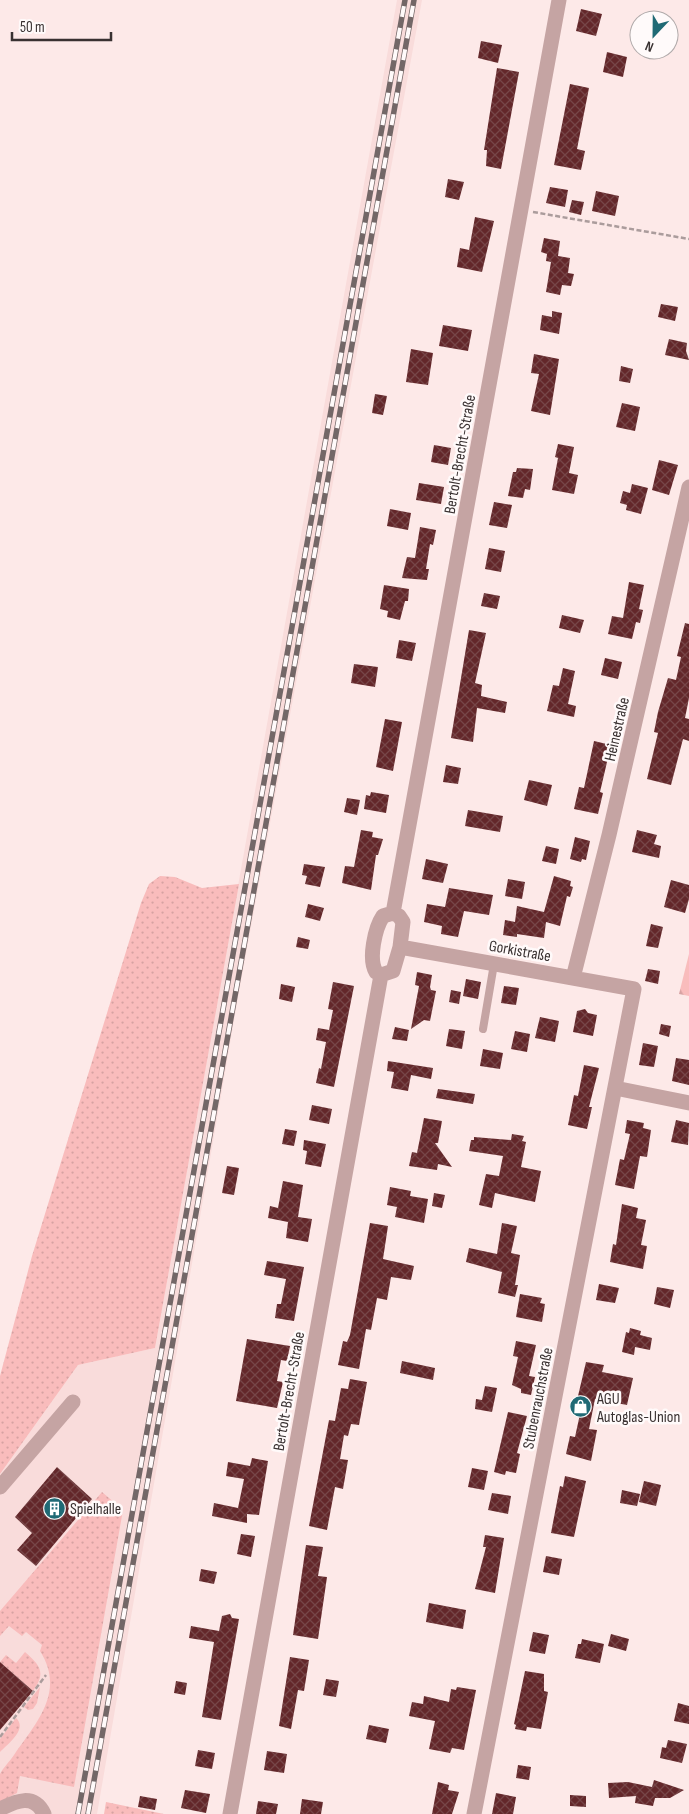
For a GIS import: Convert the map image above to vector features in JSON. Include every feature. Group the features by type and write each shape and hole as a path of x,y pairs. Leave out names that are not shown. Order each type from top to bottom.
{"street":[{"name":"Bertolt-Brecht-Straße","path":"230,1814 381,974 372,966 379,922 383,916 393,914 559,0"},
{"name":"Heinestraße","path":"573,978 616,806 689,487"},
{"path":"381,974 393,971 400,947 403,922 399,916 393,914"},
{"name":"Gorkistraße","path":"400,947 634,989"},
{"name":"Stubenrauchstraße","path":"474,1814 634,989"},
{"path":"615,1088 689,1103"},
{"path":"0,1487 73,1402"},
{"path":"0,1809 16,1801 26,1800 37,1803 44,1814"}],"lane":[{"path":"483,1028 494,964"}],"path":[{"path":"522,210 689,239"},
{"path":"0,1737 15,1714 46,1675"}],"shaded area":[{"path":"397,0 422,0 238,997 97,1814 0,1814 0,1474 78,1365 155,1348"}],"green space":[{"path":"160,876 175,877 202,888 239,884 155,1348 78,1365 0,1474 0,1376 32,1256 141,903 149,884"},
{"path":"689,954 689,996 679,994"},
{"path":"102,1492 123,1510 74,1787 20,1776 17,1793 0,1802 0,1774 39,1719 49,1693 50,1680 47,1666 40,1651 42,1645 26,1632 22,1636 9,1626 0,1636 0,1611"},
{"path":"25,1652 35,1661 40,1670 37,1685 33,1691 0,1662 6,1655 16,1663"},
{"path":"40,1687 37,1703 33,1709 28,1710 24,1707"},
{"path":"16,1718 20,1727 12,1741 0,1752 0,1739"},
{"path":"106,1802 164,1814 104,1814"}],"building":[{"path":"581,9 602,14 596,36 576,31"},
{"path":"481,41 502,45 498,63 478,58"},
{"path":"607,52 627,57 623,77 603,72"},
{"path":"497,68 519,72 501,169 486,166 487,150 484,150"},
{"path":"570,84 589,88 577,149 585,151 581,170 554,165"},
{"path":"448,179 464,182 459,200 445,197"},
{"path":"550,187 568,190 565,207 546,203"},
{"path":"596,191 619,196 615,216 592,211"},
{"path":"572,200 584,202 581,215 569,212"},
{"path":"475,217 494,221 482,272 457,267 460,248 469,250"},
{"path":"544,238 560,241 558,256 570,258 568,273 574,274 571,286 562,285 560,295 546,292 551,262 546,261 547,254 541,252"},
{"path":"661,304 678,307 675,321 658,317"},
{"path":"552,311 562,313 559,334 540,330 542,315 552,317"},
{"path":"443,325 472,330 468,351 439,346"},
{"path":"669,339 687,343 686,351 689,360 665,355"},
{"path":"411,349 433,353 428,385 406,382"},
{"path":"534,354 559,359 550,415 531,411 539,374 531,373"},
{"path":"621,366 633,369 630,383 619,381"},
{"path":"375,394 387,396 383,415 372,413"},
{"path":"622,403 640,407 635,431 616,427"},
{"path":"558,444 574,447 569,473 578,475 574,494 552,490 558,458 555,457"},
{"path":"434,445 451,448 448,465 431,462"},
{"path":"659,460 678,465 669,495 652,490"},
{"path":"517,468 533,469 530,490 525,489 523,498 508,496 513,472 516,472"},
{"path":"419,483 444,487 441,504 416,500"},
{"path":"632,484 648,488 641,514 626,510 627,505 620,503 623,491 630,493"},
{"path":"494,502 512,505 507,528 489,525"},
{"path":"390,509 411,513 408,530 387,526"},
{"path":"420,527 436,530 433,545 430,544 426,569 429,569 427,580 402,578 407,557 415,558"},
{"path":"489,548 505,551 501,572 485,569"},
{"path":"629,582 644,585 639,609 643,610 640,623 636,622 632,639 608,634 612,616 623,618"},
{"path":"384,585 409,589 408,601 405,601 400,620 387,617 388,611 380,609"},
{"path":"484,593 500,596 497,609 481,606"},
{"path":"562,615 584,620 580,633 559,628"},
{"path":"685,623 689,624 689,698 685,718 689,719 689,741 683,739 671,785 647,779 658,733 654,732 658,712 668,678 676,680 681,657 677,656"},
{"path":"469,630 486,633 475,683 482,685 481,696 507,702 505,713 477,708 473,742 451,738"},
{"path":"399,640 416,643 412,661 396,658"},
{"path":"605,658 622,662 618,679 601,675"},
{"path":"354,664 378,667 375,687 351,683"},
{"path":"563,668 575,671 568,704 576,706 574,717 547,711 553,685 559,686"},
{"path":"385,719 402,722 393,771 376,767"},
{"path":"594,741 611,745 600,792 603,793 598,814 574,809 579,787 584,788"},
{"path":"446,765 461,768 458,784 443,782"},
{"path":"529,780 552,785 547,806 524,800"},
{"path":"371,792 389,795 386,813 364,809 366,795 370,796"},
{"path":"347,798 360,800 357,815 344,812"},
{"path":"468,810 503,816 500,832 465,826"},
{"path":"361,830 373,832 372,837 383,839 378,855 376,855 371,890 342,883 345,866 354,867"},
{"path":"637,830 657,835 654,844 661,846 659,858 632,852"},
{"path":"575,837 590,841 586,860 582,859 581,862 570,859"},
{"path":"546,846 559,849 556,864 542,861"},
{"path":"426,859 448,864 443,883 422,879"},
{"path":"304,864 325,867 320,887 305,884 307,876 302,875"},
{"path":"554,876 571,881 570,886 573,887 570,897 567,896 560,926 546,922 544,938 517,934 517,937 503,935 505,920 515,922 517,906 544,912"},
{"path":"508,879 525,882 522,899 505,896"},
{"path":"671,880 689,885 689,899 685,913 664,907"},
{"path":"449,888 493,895 489,915 464,911 458,937 441,934 442,926 424,922 427,904 445,907"},
{"path":"308,904 324,908 320,921 305,917"},
{"path":"651,924 663,927 658,948 646,946"},
{"path":"298,937 310,940 308,949 296,947"},
{"path":"648,969 660,971 658,984 645,981"},
{"path":"417,972 432,975 430,987 431,990 436,991 430,1021 424,1020 411,1029 419,986 415,985"},
{"path":"466,979 481,982 478,999 463,996"},
{"path":"333,982 354,986 334,1087 316,1083 319,1068 321,1069 326,1042 316,1040 318,1028 329,1030 333,1010 328,1009"},
{"path":"281,984 295,987 292,1002 279,999"},
{"path":"504,986 519,988 516,1005 501,1003"},
{"path":"451,990 461,992 459,1004 449,1002"},
{"path":"585,1009 588,1013 597,1015 593,1036 573,1032 577,1011"},
{"path":"540,1017 559,1021 555,1042 535,1038"},
{"path":"661,1024 671,1026 669,1037 659,1034"},
{"path":"395,1027 409,1030 407,1041 392,1039"},
{"path":"449,1029 465,1031 462,1049 446,1046"},
{"path":"515,1031 530,1034 527,1052 511,1049"},
{"path":"643,1043 658,1046 654,1067 639,1065"},
{"path":"483,1049 503,1053 500,1069 480,1066"},
{"path":"676,1058 689,1060 689,1085 672,1081"},
{"path":"388,1061 433,1068 431,1079 411,1075 408,1091 391,1088 394,1072 387,1071"},
{"path":"584,1065 599,1068 589,1107 592,1107 587,1129 568,1125 574,1095 578,1096"},
{"path":"438,1089 475,1094 473,1104 436,1098"},
{"path":"312,1105 332,1109 329,1124 309,1120"},
{"path":"424,1118 442,1121 438,1143 435,1143 452,1167 438,1164 437,1170 409,1166 412,1152 417,1153"},
{"path":"627,1120 644,1123 643,1128 651,1130 647,1157 640,1156 634,1189 615,1185 620,1159 624,1160 630,1134 625,1133"},
{"path":"676,1120 689,1123 688,1145 671,1142"},
{"path":"285,1129 297,1131 294,1146 282,1144"},
{"path":"512,1134 524,1136 522,1141 526,1142 521,1167 541,1171 535,1202 495,1193 492,1208 479,1205 486,1174 499,1176 503,1156 469,1151 471,1140 474,1140 474,1137 511,1140"},
{"path":"304,1140 326,1144 321,1167 305,1164 307,1151 303,1150"},
{"path":"227,1166 239,1168 234,1195 222,1193"},
{"path":"283,1181 303,1185 298,1217 312,1219 308,1242 286,1238 288,1222 268,1218 270,1206 278,1208"},
{"path":"390,1187 411,1191 410,1196 428,1199 424,1223 395,1217 397,1207 387,1205"},
{"path":"434,1193 445,1195 442,1208 432,1206"},
{"path":"622,1204 638,1208 636,1218 646,1220 641,1245 647,1246 643,1269 610,1262 613,1244 616,1245"},
{"path":"370,1223 388,1226 383,1259 414,1266 411,1280 391,1277 387,1300 377,1298 371,1330 366,1329 359,1369 338,1365 343,1341 347,1342 350,1335"},
{"path":"502,1223 517,1226 511,1253 520,1255 515,1285 518,1285 515,1297 498,1293 502,1272 466,1262 469,1248 497,1254"},
{"path":"267,1261 304,1267 294,1321 275,1318 277,1304 281,1304 286,1279 264,1275"},
{"path":"599,1284 619,1288 615,1303 596,1300"},
{"path":"657,1287 674,1290 670,1308 654,1304"},
{"path":"520,1294 542,1298 540,1303 545,1304 542,1322 516,1317"},
{"path":"630,1328 641,1331 640,1335 652,1338 650,1350 635,1347 634,1355 622,1352 626,1332 629,1333"},
{"path":"247,1339 290,1346 287,1361 281,1360 277,1381 283,1382 277,1408 236,1401"},
{"path":"516,1341 536,1345 529,1376 535,1377 531,1395 521,1393 521,1389 512,1385 518,1357 513,1356"},
{"path":"402,1361 435,1368 433,1380 400,1373"},
{"path":"586,1362 604,1365 602,1372 633,1378 627,1405 595,1399 589,1429 597,1430 591,1461 566,1454 570,1436 575,1437 580,1414 574,1413"},
{"path":"350,1379 367,1382 359,1425 351,1424 348,1436 344,1435 340,1459 348,1460 343,1489 335,1487 327,1530 309,1526 329,1420 335,1421 341,1388 348,1389"},
{"path":"485,1386 497,1388 492,1412 475,1409 476,1399 482,1400"},
{"path":"508,1412 527,1416 517,1453 520,1454 516,1473 506,1471 505,1475 494,1472"},
{"path":"252,1458 268,1461 259,1515 247,1514 247,1523 212,1516 214,1503 238,1508 244,1479 226,1476 228,1462 250,1466"},
{"name":"Spielhalle","path":"57,1467 92,1499 36,1566 17,1550 32,1533 15,1517"},
{"path":"472,1468 488,1471 484,1490 468,1487"},
{"path":"565,1476 586,1481 574,1537 551,1533 560,1486 563,1487"},
{"path":"644,1481 661,1485 656,1506 639,1502"},
{"path":"622,1490 640,1494 637,1506 620,1503"},
{"path":"492,1493 511,1496 508,1514 488,1510"},
{"path":"241,1534 255,1536 251,1557 237,1554"},
{"path":"485,1535 504,1538 495,1593 475,1589 486,1547 483,1547"},
{"path":"306,1545 323,1547 318,1576 327,1577 318,1639 293,1635"},
{"path":"546,1556 562,1559 559,1575 543,1572"},
{"path":"201,1569 217,1572 214,1584 199,1581"},
{"path":"429,1603 466,1610 463,1629 426,1622"},
{"path":"230,1614 232,1618 239,1619 221,1720 202,1717 214,1642 189,1638 191,1626 219,1631 222,1616"},
{"path":"533,1632 549,1635 545,1654 529,1651"},
{"path":"611,1634 629,1639 626,1651 608,1646"},
{"path":"582,1639 604,1644 600,1663 575,1658 578,1644 581,1644"},
{"path":"290,1657 309,1660 304,1691 298,1690 291,1729 279,1726"},
{"path":"0,1662 33,1691 0,1730"},
{"path":"525,1671 544,1674 544,1691 548,1692 541,1729 527,1727 526,1731 515,1729 516,1725 514,1724"},
{"path":"326,1679 339,1681 336,1697 323,1695"},
{"path":"176,1681 187,1683 185,1695 174,1693"},
{"path":"457,1687 476,1690 464,1750 452,1748 450,1753 429,1749 435,1721 409,1716 412,1702 423,1704 424,1696 449,1702 451,1689 456,1690"},
{"path":"678,1703 689,1706 689,1724 674,1721"},
{"path":"369,1725 389,1729 386,1743 366,1739"},
{"path":"668,1740 687,1744 682,1763 660,1758 662,1747 666,1748"},
{"path":"198,1750 215,1753 212,1769 195,1766"},
{"path":"267,1751 287,1754 284,1773 264,1770"},
{"path":"518,1765 531,1767 529,1780 516,1778"},
{"path":"654,1780 684,1790 670,1798 655,1798 653,1806 635,1803 636,1796 609,1798 608,1783 628,1782 652,1787"},
{"path":"438,1782 449,1785 448,1790 459,1792 452,1814 432,1814"},
{"path":"185,1790 210,1794 206,1813 181,1808"},
{"path":"496,1793 516,1797 513,1814 492,1814"},
{"path":"570,1795 586,1796 586,1807 570,1806"},
{"path":"140,1796 157,1799 155,1810 138,1807"},
{"path":"302,1799 323,1802 321,1814 300,1814"},
{"path":"258,1801 278,1804 276,1814 256,1814"}],"railway":[{"path":"78,1814 405,0"},
{"path":"88,1814 414,0"}],"place":[{"name":"AGU Autoglas-Union","path":"581,1407"},
{"name":"Spielhalle","path":"54,1508"}]}
